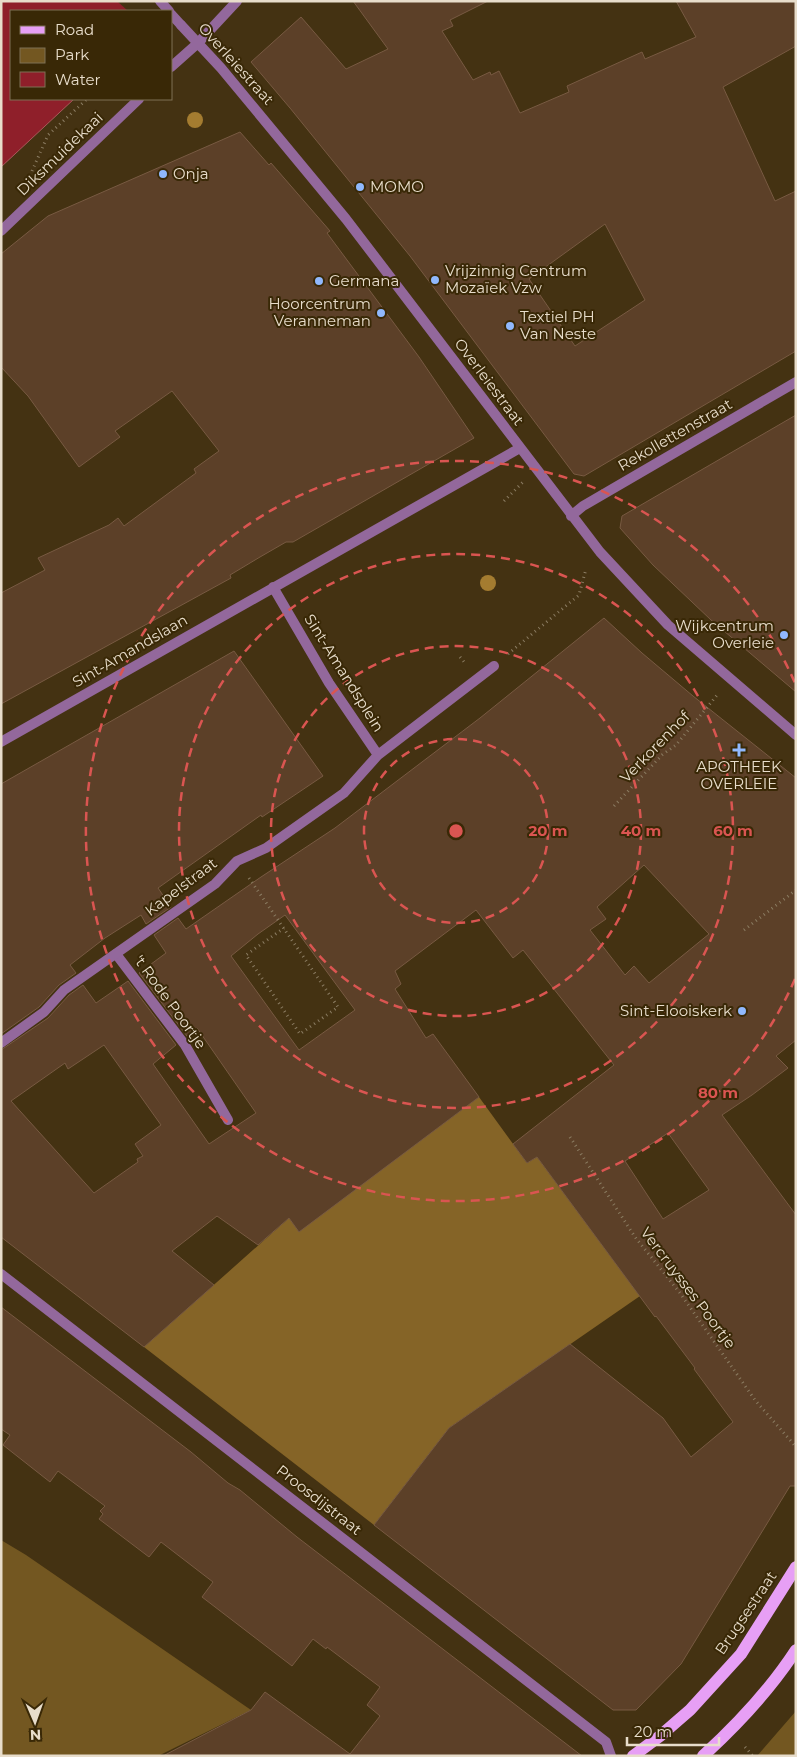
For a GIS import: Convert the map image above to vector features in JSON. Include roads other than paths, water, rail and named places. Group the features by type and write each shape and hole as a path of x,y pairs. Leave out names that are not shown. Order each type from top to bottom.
{"main road":[{"name":"Brugsestraat","path":"633,1756 690,1710 741,1654 796,1567"},
{"path":"703,1756 731,1731 770,1687 796,1650"}],"street":[{"path":"172,66 198,43 237,1"},
{"name":"Overleiestraat","path":"172,15 260,114 346,220 600,552 668,625 796,735"},
{"name":"Diksmuidekaai","path":"1,232 138,100"},
{"name":"Rekollettenstraat","path":"571,516 583,506 796,382"},
{"path":"273,587 520,448"},
{"name":"Sint-Amandslaan","path":"1,742 273,587"},
{"name":"Sint-Amandsplein","path":"273,587 329,683 378,755 494,666"},
{"name":"Kapelstraat","path":"1,1043 44,1012 64,990 215,884 237,861 266,848 344,793 378,755"},
{"name":"'t Rode Poortje","path":"116,954 185,1045 228,1120"},
{"name":"Proosdijstraat","path":"1,1274 606,1742 611,1756"}],"water":[{"path":"1,1 177,1 168,10 10,10 10,100 73,100 1,167"}],"place":[{"name":"Onja","path":"163,174"},
{"name":"MOMO","path":"360,187"},
{"name":"Vrijzinnig Centrum Mozaïek Vzw","path":"435,280"},
{"name":"Germana","path":"319,281"},
{"name":"Hoorcentrum Veranneman","path":"381,313"},
{"name":"Textiel PH Van Neste","path":"510,326"},
{"name":"Wijkcentrum Overleie","path":"784,635"},
{"name":"APOTHEEK OVERLEIE","path":"739,750"},
{"name":"Sint-Elooiskerk","path":"742,1011"}]}
